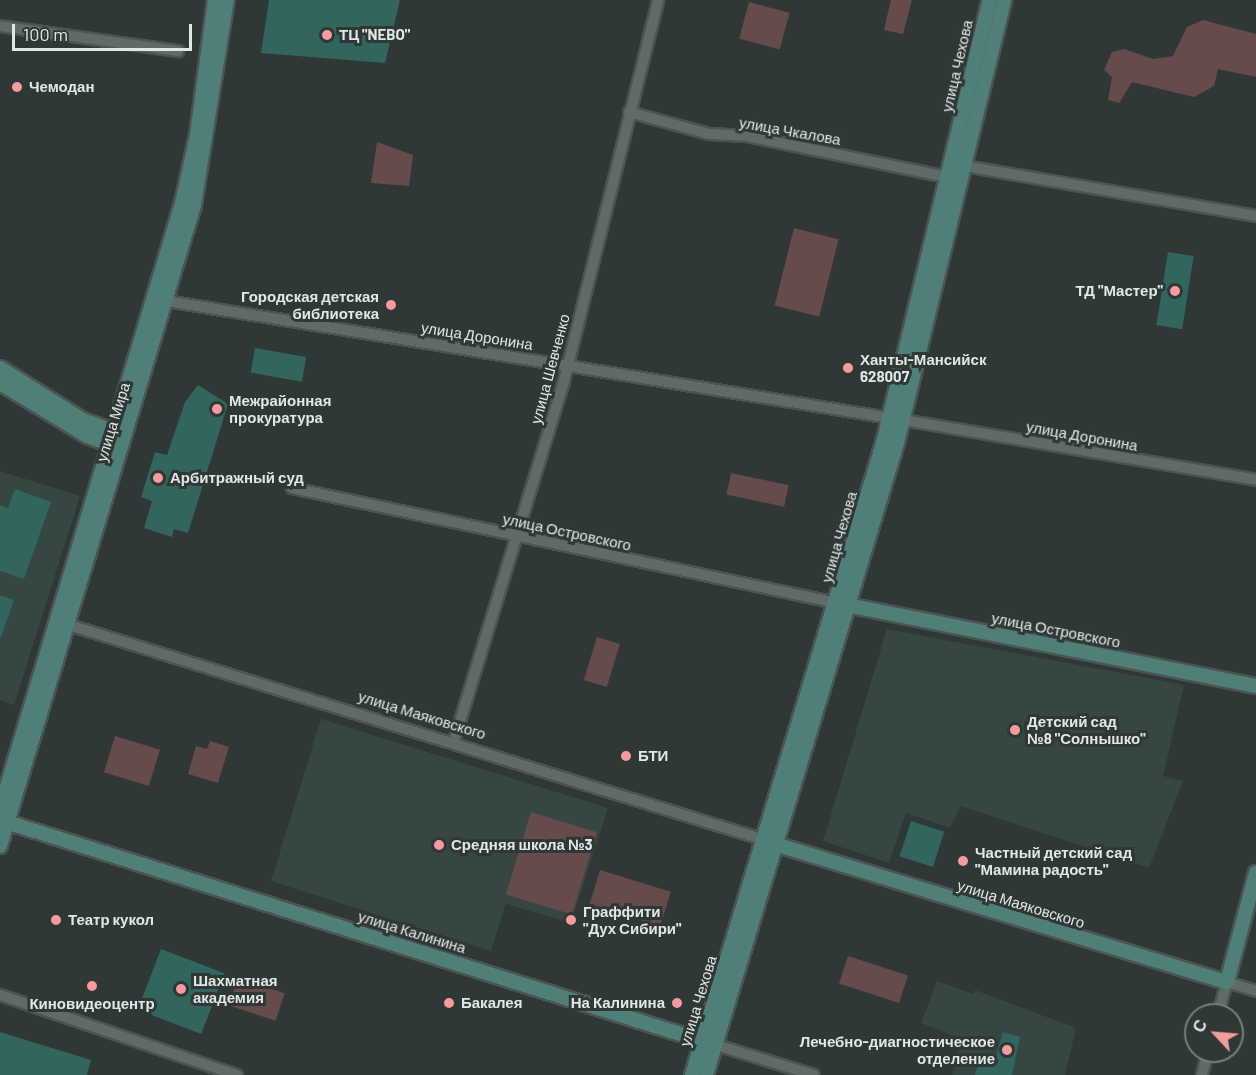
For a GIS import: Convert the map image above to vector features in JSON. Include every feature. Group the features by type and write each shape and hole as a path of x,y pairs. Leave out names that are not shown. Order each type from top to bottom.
{"main road":[{"name":"улица Мира","path":"0,846 3,817 160,299 204,165 214,62 215,0"},
{"name":"улица Мира","path":"214,62 227,0"},
{"name":"улица Чехова","path":"896,419 947,177 990,0"},
{"name":"улица Чехова","path":"706,1075 710,1043 844,605 896,419 964,166 1004,0"},
{"path":"947,177 964,166"},
{"path":"0,368 118,440"},
{"path":"0,383 87,436 118,440"},
{"name":"улица Островского","path":"844,605 1256,686"},
{"name":"улица Калинина","path":"3,817 710,1043"},
{"name":"улица Маяковского","path":"771,843 1227,982"},
{"path":"1227,982 1256,873"},
{"name":"улица Чехова","path":"692,1075 710,1043"}],"street":[{"name":"улица Шевченко","path":"454,741 568,366 658,0"},
{"path":"0,26 178,51"},
{"name":"улица Чкалова","path":"629,111 709,134 747,136 947,177"},
{"path":"964,166 1256,216"},
{"name":"улица Доронина","path":"160,299 1256,480"},
{"name":"улица Островского","path":"292,488 516,538 844,605"},
{"name":"улица Маяковского","path":"63,624 454,741 771,843"},
{"path":"1221,1003 1227,982"},
{"name":"улица Маяковского","path":"1227,982 1256,991"},
{"path":"0,995 237,1075"},
{"name":"улица Калинина","path":"710,1043 814,1075"}],"shaded area":[{"path":"891,0 912,0 903,34 884,30"},
{"path":"749,2 790,13 780,50 739,39"},
{"path":"1203,20 1256,34 1256,77 1218,69 1214,86 1194,97 1132,82 1119,103 1108,100 1112,77 1104,70 1112,52 1124,49 1153,59 1173,56 1187,27"},
{"path":"377,142 413,155 409,186 371,183"},
{"path":"794,228 839,239 819,317 775,306"},
{"path":"0,471 80,496 14,705 0,700"},
{"path":"731,473 789,485 784,507 726,495"},
{"name":"Детский сад №8 \"Солнышко\"","path":"887,629 1184,685 1163,776 1183,781 1149,868 961,806 950,828 906,813 889,863 823,841"},
{"path":"597,637 620,644 607,687 584,680"},
{"name":"Средняя школа №3","path":"321,719 608,808 571,923 506,904 491,951 271,881"},
{"path":"115,736 160,750 149,786 104,772"},
{"path":"210,741 229,747 218,783 188,774 196,746 207,749"},
{"path":"531,812 597,832 572,914 506,894"},
{"path":"600,870 671,892 660,926 589,904"},
{"path":"848,956 908,975 899,1003 839,984"},
{"path":"238,978 285,993 276,1021 229,1006"},
{"path":"937,981 973,994 975,990 1076,1028 1065,1075 952,1075 962,1039 921,1023"}],"building":[{"name":"ТЦ \"NEBO\"","path":"269,0 400,0 385,63 261,53"},
{"name":"ТД \"Мастер\"","path":"1168,252 1194,256 1182,329 1156,325"},
{"path":"255,348 306,357 302,382 251,373"},
{"path":"198,385 228,404 188,533 174,529 172,537 144,528 152,501 141,497 155,452 167,455 185,402"},
{"path":"15,489 51,502 24,579 0,571 0,505 8,508"},
{"path":"0,595 14,600 1,637 0,637"},
{"path":"911,821 944,832 933,867 900,856"},
{"name":"Шахматная академия","path":"161,949 224,973 201,1034 138,1010"},
{"path":"0,1032 91,1060 87,1075 0,1075"},
{"name":"Лечебно-диагностическое отделение","path":"1003,1032 1020,1037 1012,1075 975,1075 979,1063 993,1067"}],"place":[{"name":"ТЦ \"NEBO\"","path":"327,35"},
{"name":"Чемодан","path":"17,87"},
{"name":"ТД \"Мастер\"","path":"1175,291"},
{"name":"Городская детская библиотека","path":"391,305"},
{"name":"Ханты-Мансийск 628007","path":"848,368"},
{"name":"Межрайонная прокуратура","path":"217,409"},
{"name":"Арбитражный суд","path":"158,478"},
{"name":"Детский сад №8 \"Солнышко\"","path":"1015,730"},
{"name":"БТИ","path":"626,756"},
{"name":"Средняя школа №3","path":"439,845"},
{"name":"Частный детский сад \"Мамина радость\"","path":"963,861"},
{"name":"Театр кукол","path":"56,920"},
{"name":"Граффити \"Дух Сибири\"","path":"571,920"},
{"name":"Киновидеоцентр","path":"92,986"},
{"name":"Шахматная академия","path":"181,989"},
{"name":"Бакалея","path":"449,1003"},
{"name":"На Калинина","path":"677,1003"},
{"name":"Лечебно-диагностическое отделение","path":"1007,1050"}]}
